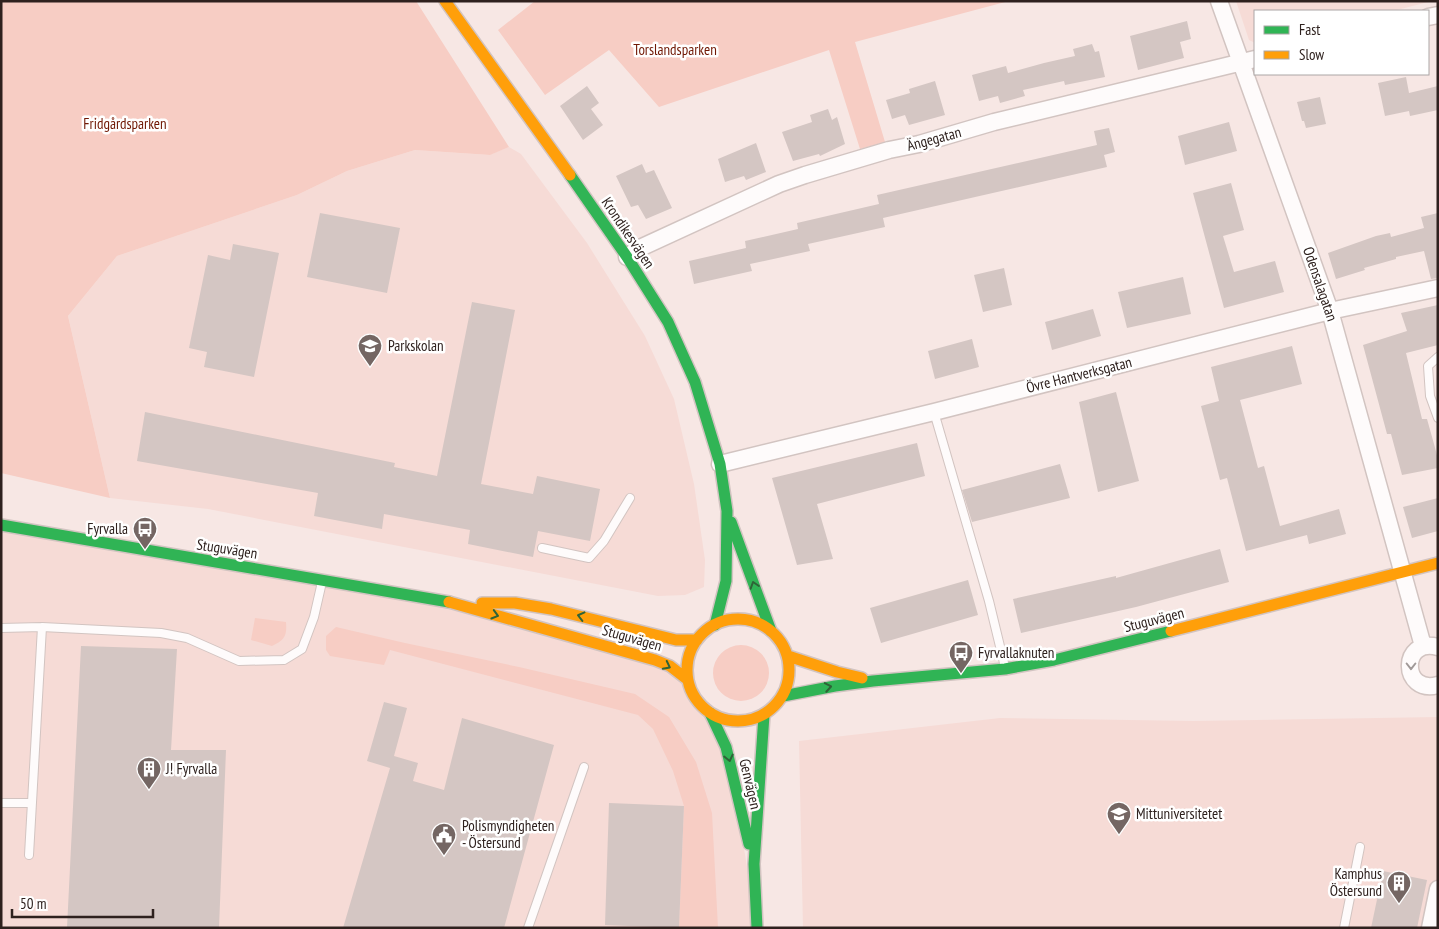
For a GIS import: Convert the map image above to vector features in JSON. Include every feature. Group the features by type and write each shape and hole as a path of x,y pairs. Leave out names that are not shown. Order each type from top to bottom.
{"main road":[{"name":"Krondikesvägen","path":"445,1 627,257 668,322 695,382 720,464 728,511 771,631"},
{"name":"Krondikesvägen","path":"715,625 726,582 728,511"},
{"name":"Stuguvägen","path":"1,525 448,602 655,660 670,666 688,680"},
{"name":"Stuguvägen","path":"783,696 873,681 1005,669 1054,660 1438,563"},
{"name":"Stuguvägen","path":"448,602 515,603 551,609 676,640 697,640"},
{"path":"734,619 753,621 771,631 781,642 788,656 789,677 783,696 764,715 746,721 727,720 710,713 696,699 688,680 688,660 697,640 715,625 734,619"},
{"name":"Stuguvägen","path":"788,656 837,672 873,681"},
{"name":"Genvägen","path":"710,713 726,747 754,864"},
{"name":"Genvägen","path":"757,928 754,864 764,715"}],"street":[{"name":"Odensalagatan","path":"1219,1 1248,61 1330,311 1402,573 1415,614 1430,646"},
{"name":"Ängegatan","path":"627,257 640,248 770,188 805,175 994,122 1248,61"},
{"name":"Övre Hantverksgatan","path":"720,464 934,412 1330,311 1438,288"},
{"path":"1430,646 1417,650 1412,654 1409,667 1411,674 1419,684 1432,687 1438,685"},
{"path":"1433,920 1438,889"}],"lane":[{"path":"1438,357 1428,366 1430,396 1438,418"},
{"path":"934,412 984,584 1005,669"},
{"path":"542,548 590,558 604,541 630,498"},
{"path":"1,628 42,627 161,633 187,638 239,661 284,660 302,648 314,617 322,580"},
{"path":"29,855 42,627"},
{"path":"528,928 584,767"},
{"path":"1,803 32,803"},
{"path":"1344,928 1360,847"}],"shaded area":[{"path":"1236,1 1432,1 1397,10 1254,10 1254,42 1249,40"},
{"name":"Parkskolan","path":"509,147 521,154 587,243 645,336 674,399 694,484 705,560 704,587 685,595 658,596 208,509 110,498 68,316 117,256 297,195 347,171 415,150 489,155"},
{"name":"Fyrvalla","path":"1,525 448,602 670,666 696,699 710,713 730,763 757,928 1,928"},
{"name":"Mittuniversitetet","path":"1438,717 1438,928 803,928 799,741 1000,718 1194,721"}],"green space":[{"name":"Fridgårdsparken","path":"1,1 416,1 509,147 490,155 415,150 347,171 297,195 117,256 68,316 110,498 1,473"},
{"name":"Torslandsparken","path":"535,1 1009,1 855,42 885,142 860,149 829,50 659,107 609,50 545,95 498,30"},
{"path":"255,618 286,622 284,637 280,642 272,646 251,640"},
{"path":"336,627 635,694 669,717 696,762 712,813 718,928 679,928 684,806 673,771 653,729 638,715 390,650 384,665 330,656 326,650 326,636"},
{"path":"741,645 761,653 769,673 761,693 741,701 721,693 713,673 721,653"}],"building":[{"path":"1187,21 1191,39 1180,42 1184,58 1138,70 1130,36"},
{"path":"1092,44 1095,52 1099,51 1105,77 1065,85 1064,81 1023,90 1025,96 1000,103 998,96 979,101 972,75 1006,66 1008,73 1075,56 1073,49"},
{"path":"1406,77 1409,93 1438,86 1438,110 1410,116 1409,111 1385,116 1378,83"},
{"path":"935,81 945,115 909,125 905,115 892,119 886,100 910,93 909,89"},
{"path":"587,86 599,103 591,109 603,125 583,140 560,106"},
{"path":"1320,97 1326,124 1306,128 1297,102"},
{"path":"828,109 832,120 837,117 845,144 820,156 819,154 793,161 782,132 812,122 810,115"},
{"path":"1229,122 1237,151 1185,165 1178,136"},
{"path":"1109,128 1115,152 1104,155 1107,167 883,218 885,227 808,244 810,251 750,264 752,271 694,284 689,261 746,248 745,241 798,229 797,223 879,204 877,195 1097,145 1094,131"},
{"path":"756,143 766,172 746,180 744,176 725,182 718,159"},
{"path":"642,164 646,173 654,170 672,208 646,219 638,205 631,207 616,176"},
{"path":"1231,183 1244,230 1223,236 1234,272 1275,261 1284,292 1224,308 1193,193"},
{"path":"320,213 400,228 387,293 307,277"},
{"path":"1438,213 1438,278 1431,279 1424,251 1396,257 1396,259 1364,268 1365,270 1336,279 1328,253 1376,236 1390,233 1391,237 1424,228 1421,217"},
{"path":"233,244 279,253 254,377 204,367 207,352 189,348 208,255 230,260"},
{"path":"1004,268 1012,305 983,312 974,275"},
{"path":"1183,277 1191,314 1127,328 1118,292"},
{"path":"472,302 515,310 481,484 533,494 537,476 600,489 590,541 538,531 533,557 468,544 470,530 384,514 382,529 314,516 318,493 137,461 145,412 395,463 394,467 437,476"},
{"path":"1438,305 1438,345 1406,353 1422,419 1427,419 1434,444 1438,468 1402,475 1391,434 1387,434 1363,345 1407,331 1401,313"},
{"path":"1093,309 1101,336 1052,350 1045,322"},
{"path":"972,339 979,367 935,379 928,351"},
{"path":"1292,346 1302,384 1240,400 1258,468 1264,466 1280,526 1339,509 1346,534 1309,544 1307,535 1246,551 1227,478 1220,480 1201,406 1219,401 1211,367"},
{"path":"1116,392 1139,481 1098,492 1079,402"},
{"path":"917,443 925,476 817,504 833,559 797,565 772,478"},
{"path":"1060,464 1070,498 972,522 962,490"},
{"path":"1438,498 1438,531 1412,538 1403,507"},
{"path":"1220,549 1229,582 1136,607 1021,633 1013,599 1116,576 1116,578"},
{"path":"968,580 978,615 881,643 870,608"},
{"name":"J! Fyrvalla","path":"81,646 177,649 171,750 226,750 219,928 67,928"},
{"name":"Polismyndigheten - Östersund","path":"384,702 407,708 394,756 418,763 413,781 444,790 462,718 554,745 504,928 343,928 390,768 367,761"},
{"path":"609,803 684,806 679,928 605,925"},
{"name":"Kamphus Östersund","path":"1383,871 1427,880 1417,928 1371,928"}],"traffic: fast":[{"path":"570,175 627,257 668,322 695,382 720,464 727,511 726,581 715,625"},
{"path":"731,522 771,631"},
{"path":"1,525 449,602"},
{"path":"783,696 873,681 1005,669 1054,660 1171,631"},
{"path":"710,713 726,747 749,844"},
{"path":"757,928 754,864 764,715"}],"traffic: slow":[{"path":"445,1 570,175"},
{"path":"1171,631 1438,563"},
{"path":"449,602 655,660 670,666 688,680"},
{"path":"482,603 515,603 551,609 676,640 697,640"},
{"path":"738,619 757,623 774,634 785,651 789,670 785,689 774,706 757,717 738,721 719,717 702,706 691,689 687,670 691,651 702,634 719,623 738,619"},
{"path":"788,656 862,678"}],"place":[{"name":"Parkskolan","path":"370,367"},
{"name":"Fyrvalla","path":"145,550"},
{"name":"Fyrvallaknuten","path":"961,674"},
{"name":"J! Fyrvalla","path":"149,790"},
{"name":"Mittuniversitetet","path":"1119,835"},
{"name":"Polismyndigheten - Östersund","path":"444,856"},
{"name":"Kamphus Östersund","path":"1399,904"}]}
